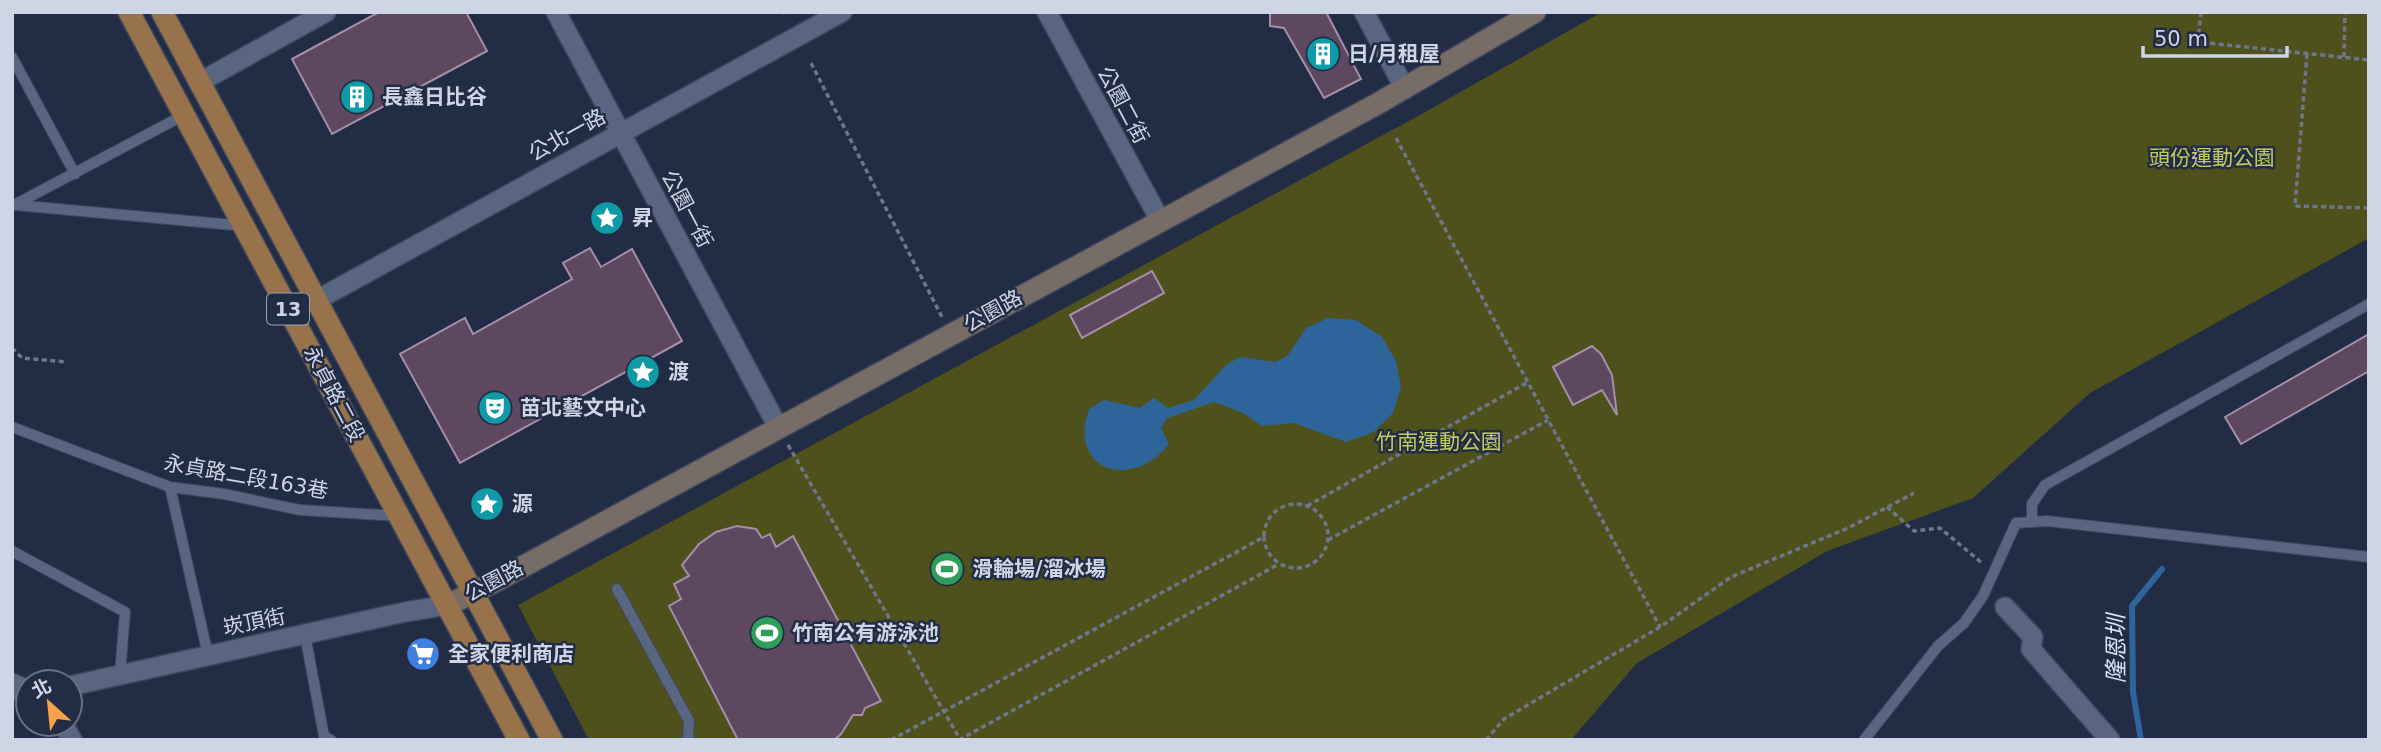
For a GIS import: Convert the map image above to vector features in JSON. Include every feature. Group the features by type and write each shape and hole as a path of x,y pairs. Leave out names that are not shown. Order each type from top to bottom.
{"main road":[{"name":"永貞路二段","path":"129,12 519,740"},
{"name":"永貞路二段","path":"162,12 552,740"},
{"path":"231,200 257,187"}],"street":[{"path":"200,82 326,12"},
{"name":"公園一街","path":"555,12 778,428"},
{"name":"公北一路","path":"315,300 842,12"},
{"name":"公園二街","path":"1047,12 1160,220"},
{"path":"1364,12 1405,89"},
{"name":"公園路","path":"448,605 1405,89 1535,12"},
{"name":"崁頂街","path":"84,683 208,654 448,605"},
{"path":"2005,607 2033,638 2031,649 2110,740"}],"lane":[{"path":"12,57 75,174"},
{"path":"14,205 184,115"},
{"path":"14,205 245,226"},
{"path":"2032,522 2032,504 2045,485 2369,304"},
{"name":"永貞路二段163巷","path":"12,427 170,487 224,494 300,510 400,516"},
{"path":"170,487 208,654"},
{"path":"1864,740 1938,646 1964,624 1983,596 2016,523 2047,521 2369,557"},
{"path":"12,551 125,612 120,675"},
{"path":"617,589 689,721 688,740"},
{"path":"305,635 324,737 331,740"}],"path":[{"path":"2201,12 2198,43 2369,60"},
{"path":"2344,57 2345,12"},
{"path":"2307,54 2295,206 2369,208"},
{"path":"811,63 951,334"},
{"path":"1396,138 1660,627"},
{"path":"12,348 22,358 66,362"},
{"path":"1307,506 1528,382"},
{"path":"1328,540 1548,420"},
{"path":"778,428 959,740 1279,564"},
{"path":"1486,740 1504,719 1660,627 1731,576 1848,528 1914,492"},
{"path":"1297,504 1307,506 1323,519 1328,529 1328,540 1319,559 1310,565 1289,568 1279,564 1265,547 1265,527 1278,510 1297,504"},
{"path":"1887,507 1914,531 1940,528 1993,573"},
{"path":"891,740 1264,537"}],"green space":[{"name":"竹南運動公園","path":"1602,12 2369,12 2369,238 2090,393 1973,498 1827,551 1637,663 1571,740 589,740 518,605 1418,116"}],"water":[{"path":"1328,318 1356,320 1382,337 1396,361 1401,387 1393,413 1374,432 1346,442 1294,423 1262,426 1243,413 1214,402 1167,418 1161,428 1169,444 1154,459 1138,467 1122,470 1107,467 1095,460 1087,447 1085,430 1089,409 1104,400 1140,408 1154,398 1168,408 1194,400 1227,364 1241,357 1276,362 1288,355 1306,328"}],"building":[{"name":"長鑫日比谷","path":"379,12 466,12 487,51 332,134 292,59"},
{"name":"日/月租屋","path":"1270,12 1326,12 1361,79 1324,98 1284,28 1270,26"},
{"name":"苗北藝文中心","path":"590,248 601,267 632,249 682,341 460,463 400,354 465,318 473,334 572,279 563,263"},
{"path":"1152,271 1164,293 1082,338 1070,315"},
{"path":"2369,334 2369,371 2241,444 2225,417"},
{"path":"1592,346 1601,354 1612,375 1617,415 1602,390 1573,405 1553,367"},
{"path":"737,526 756,529 762,538 770,534 776,547 793,536 881,701 865,708 862,715 853,715 834,740 738,740 669,606 681,599 674,584 689,576 682,565 699,544 716,532"}],"waterway":[{"name":"隆恩圳","path":"2141,740 2133,692 2132,606 2162,569"}],"place":[{"name":"日/月租屋","path":"1323,54"},
{"name":"長鑫日比谷","path":"357,97"},
{"name":"昇","path":"607,218"},
{"name":"渡","path":"643,372"},
{"name":"苗北藝文中心","path":"495,408"},
{"name":"源","path":"487,504"},
{"name":"滑輪場/溜冰場","path":"947,569"},
{"name":"竹南公有游泳池","path":"767,633"},
{"name":"全家便利商店","path":"423,654"}],"park label":[{"name":"頭份運動公園","path":"2212,158"}]}
